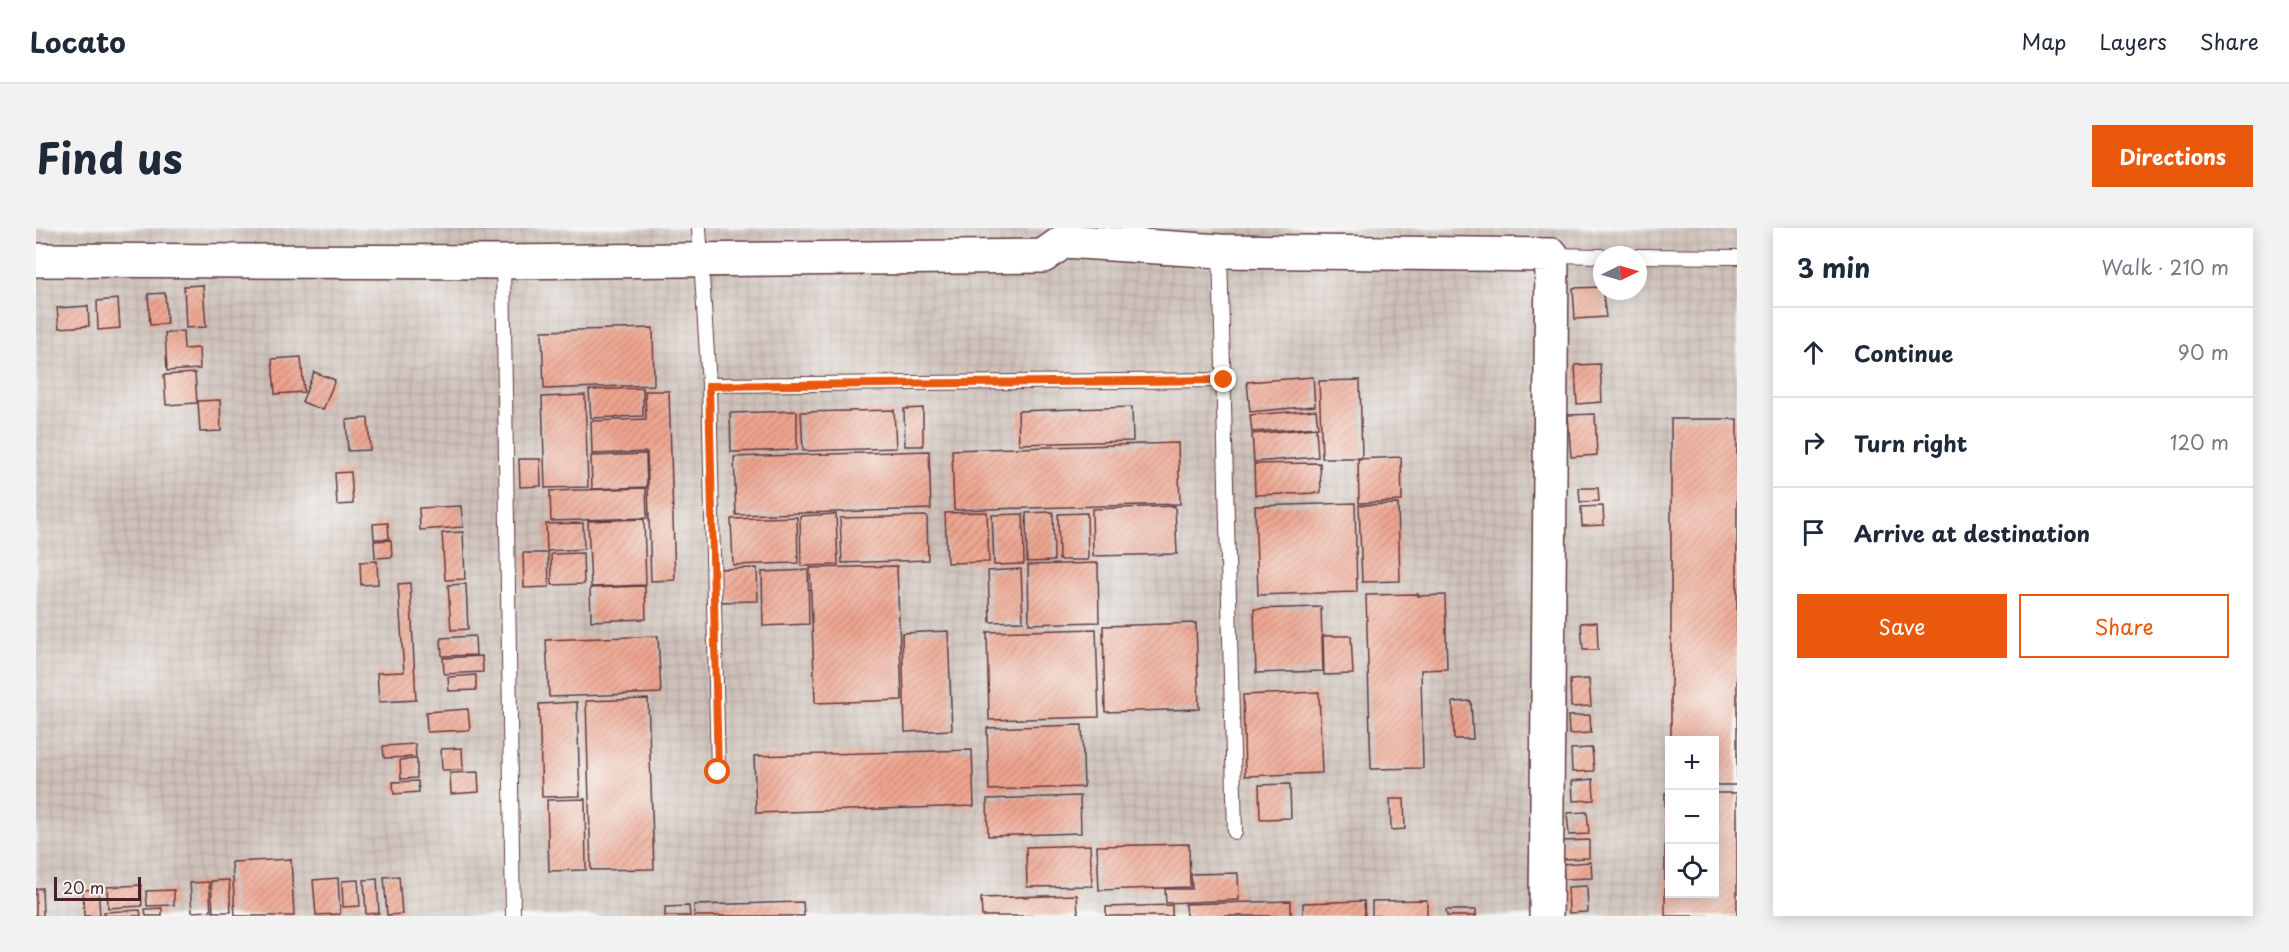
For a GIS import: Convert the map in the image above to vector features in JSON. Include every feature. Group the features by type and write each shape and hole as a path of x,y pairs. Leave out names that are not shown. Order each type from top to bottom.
{"street":[{"path":"36,260 503,262 1043,256 1064,234 1220,251 1552,255 1546,916"}],"lane":[{"path":"699,228 709,386 718,772"},
{"path":"1220,251 1235,832"},
{"path":"1552,255 1593,255"},
{"path":"1647,256 1737,256"},
{"path":"503,262 513,916"},
{"path":"709,386 1224,380"}],"shaded area":[{"path":"36,228 1737,228 1737,916 36,916"}],"building":[{"path":"203,285 206,327 186,328 184,286"},
{"path":"1593,287 1593,300 1604,300 1606,317 1575,319 1573,288"},
{"path":"165,293 167,324 150,325 148,294"},
{"path":"118,299 120,328 98,330 97,301"},
{"path":"88,306 89,326 59,328 57,308"},
{"path":"653,328 654,385 544,389 542,331"},
{"path":"183,331 184,349 199,348 200,369 167,371 165,333"},
{"path":"301,357 304,392 275,394 272,359"},
{"path":"1600,364 1602,402 1577,404 1575,365"},
{"path":"314,372 335,380 323,410 302,402"},
{"path":"195,373 197,403 166,405 164,375"},
{"path":"1313,377 1315,406 1250,412 1247,382"},
{"path":"1360,380 1362,458 1322,458 1319,381"},
{"path":"643,388 643,416 591,418 589,390"},
{"path":"645,391 669,391 675,580 651,581 647,452 592,454 591,421 646,419"},
{"path":"585,395 588,487 545,488 542,397"},
{"path":"220,400 221,431 200,432 198,401"},
{"path":"1132,407 1133,441 1019,444 1018,411"},
{"path":"923,408 923,446 905,446 904,409"},
{"path":"894,410 896,448 803,451 801,412"},
{"path":"1316,410 1318,427 1252,432 1250,415"},
{"path":"797,411 797,450 731,452 730,413"},
{"path":"1595,414 1597,455 1571,457 1568,415"},
{"path":"368,418 370,450 348,451 346,420"},
{"path":"1671,419 1737,419 1737,785 1719,785 1719,736 1671,736"},
{"path":"1316,428 1318,457 1254,462 1252,434"},
{"path":"1178,443 1180,504 954,510 952,450"},
{"path":"929,451 931,509 736,515 734,457"},
{"path":"646,454 647,487 592,489 591,456"},
{"path":"1401,457 1402,501 1359,503 1358,459"},
{"path":"519,459 540,459 541,486 520,487"},
{"path":"1320,463 1321,493 1255,495 1254,464"},
{"path":"351,472 353,504 337,505 335,473"},
{"path":"646,488 647,518 551,521 550,491"},
{"path":"1579,488 1598,488 1599,501 1580,502"},
{"path":"1355,503 1357,592 1258,595 1255,506"},
{"path":"1398,504 1400,581 1362,582 1359,505"},
{"path":"461,506 463,527 420,530 419,508"},
{"path":"1175,506 1177,554 1093,556 1092,509"},
{"path":"1603,506 1604,525 1582,526 1581,507"},
{"path":"987,512 989,562 947,563 945,513"},
{"path":"1053,512 1054,561 1027,562 1026,513"},
{"path":"1087,513 1088,560 1059,560 1058,514"},
{"path":"836,514 838,565 801,566 800,516"},
{"path":"1023,514 1024,564 994,565 992,515"},
{"path":"927,516 928,560 842,563 840,518"},
{"path":"797,517 798,563 733,565 731,519"},
{"path":"644,519 646,585 591,587 588,521"},
{"path":"388,523 389,539 374,539 373,524"},
{"path":"583,523 584,549 547,551 546,524"},
{"path":"463,532 465,579 445,580 442,533"},
{"path":"391,540 392,557 375,558 374,541"},
{"path":"523,553 548,553 549,587 524,588"},
{"path":"583,553 584,584 552,585 551,554"},
{"path":"377,561 378,584 361,585 360,562"},
{"path":"1098,563 1099,622 1029,624 1028,565"},
{"path":"897,566 902,700 815,703 810,568"},
{"path":"757,568 758,601 717,602 716,569"},
{"path":"1021,569 1023,621 990,622 988,571"},
{"path":"808,570 809,624 763,626 762,572"},
{"path":"410,583 416,700 379,702 377,673 404,672 398,584"},
{"path":"466,584 468,629 451,630 448,585"},
{"path":"645,586 646,619 591,621 590,588"},
{"path":"1418,594 1418,596 1445,595 1447,669 1421,670 1423,768 1371,769 1366,595"},
{"path":"1321,607 1323,671 1256,673 1254,609"},
{"path":"1597,622 1598,650 1583,650 1581,623"},
{"path":"1196,623 1199,709 1105,712 1103,626"},
{"path":"1096,629 1099,717 989,720 987,632"},
{"path":"948,631 952,730 905,732 902,633"},
{"path":"475,636 476,655 442,656 441,638"},
{"path":"658,636 661,693 549,697 546,640"},
{"path":"1323,636 1351,636 1353,674 1324,675"},
{"path":"482,656 483,672 444,674 443,658"},
{"path":"476,675 476,690 449,691 448,677"},
{"path":"1589,679 1591,706 1571,707 1570,680"},
{"path":"1319,692 1322,773 1245,776 1243,695"},
{"path":"648,699 654,869 591,870 586,701"},
{"path":"1471,701 1473,739 1454,739 1453,702"},
{"path":"577,702 580,796 542,797 539,704"},
{"path":"468,709 470,730 427,732 426,712"},
{"path":"1590,715 1591,733 1569,734 1568,716"},
{"path":"1082,725 1084,787 989,790 987,728"},
{"path":"415,744 416,757 384,758 383,746"},
{"path":"462,748 463,770 442,770 441,749"},
{"path":"1592,748 1594,771 1572,772 1571,749"},
{"path":"972,750 974,806 756,813 754,756"},
{"path":"417,759 417,778 401,779 400,760"},
{"path":"478,772 479,792 451,794 450,773"},
{"path":"1593,779 1594,800 1573,801 1572,781"},
{"path":"418,781 419,792 394,794 393,782"},
{"path":"1290,784 1291,818 1260,819 1259,785"},
{"path":"1719,793 1737,793 1737,916 1665,916 1665,898 1719,898"},
{"path":"1080,796 1081,833 988,836 987,799"},
{"path":"585,799 586,870 549,871 547,800"},
{"path":"1390,799 1404,799 1405,829 1391,830"},
{"path":"1587,812 1589,834 1569,835 1567,813"},
{"path":"1589,840 1589,858 1563,859 1563,841"},
{"path":"1189,844 1190,887 1099,890 1097,846"},
{"path":"1090,845 1092,886 1027,887 1026,847"},
{"path":"291,859 294,916 235,916 232,862"},
{"path":"1591,862 1592,878 1564,879 1563,864"},
{"path":"1238,873 1239,900 1166,903 1165,889 1192,889 1191,874"},
{"path":"399,876 402,914 387,915 384,877"},
{"path":"338,878 340,914 316,915 313,880"},
{"path":"377,879 379,913 366,914 364,880"},
{"path":"229,880 231,912 213,912 211,881"},
{"path":"358,880 360,906 343,907 342,881"},
{"path":"209,882 211,911 192,912 190,883"},
{"path":"141,885 142,906 108,908 107,887"},
{"path":"1587,886 1588,912 1569,913 1568,887"},
{"path":"42,888 43,916 36,916 36,889"},
{"path":"98,889 100,916 84,916 83,890"},
{"path":"174,890 174,905 147,906 146,891"},
{"path":"1077,895 1078,916 982,916 981,898"},
{"path":"1427,900 1427,916 1372,916 1372,901"},
{"path":"1291,901 1291,916 1186,916 1185,904"},
{"path":"1364,901 1365,916 1303,916 1303,903"},
{"path":"803,902 804,916 694,916 694,905"},
{"path":"1172,905 1172,916 1106,916 1106,907"},
{"path":"689,906 690,916 665,916 665,907"},
{"path":"162,908 162,916 146,916 145,909"},
{"path":"140,910 141,916 104,916 104,912"},
{"path":"1446,910 1476,910 1476,916 1447,916"}],"route":[{"path":"718,772 709,386 1224,380"}]}
